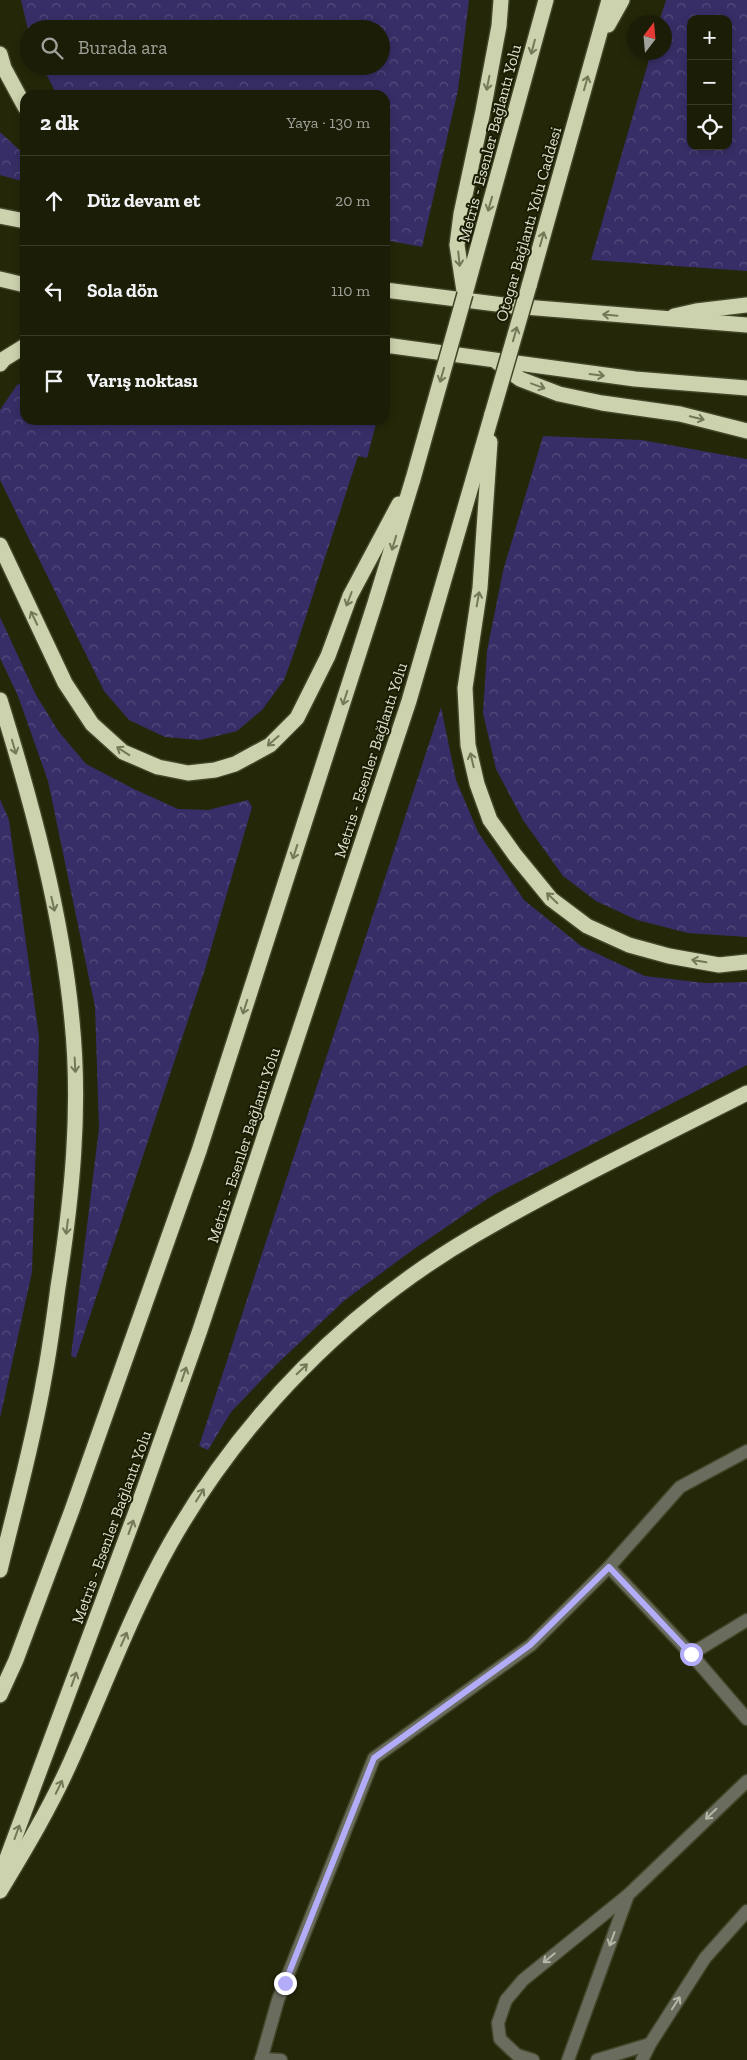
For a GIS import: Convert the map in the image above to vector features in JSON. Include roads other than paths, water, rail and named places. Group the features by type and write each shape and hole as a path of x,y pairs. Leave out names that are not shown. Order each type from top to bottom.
{"highway":[{"path":"0,1695 16,1660 72,1510 199,1151 413,479 465,294 457,245 460,214 483,110 499,26 501,0"},
{"name":"Metris - Esenler Bağlantı Yolu","path":"465,294 546,0"},
{"path":"597,43 609,0"},
{"path":"597,43 622,0"},
{"name":"Otogar Bağlantı Yolu Caddesi","path":"492,414 597,43"},
{"path":"0,54 4,68 20,98"},
{"path":"0,216 20,220"},
{"path":"0,279 20,284"},
{"path":"390,290 512,306 659,320 747,325"},
{"path":"659,320 696,311 747,306"},
{"path":"390,347 635,380 747,388"},
{"path":"0,364 4,358 20,349"},
{"path":"496,362 520,380 559,394 680,414 747,431"},
{"path":"492,414 480,588 465,688 468,745 477,784 490,820 551,900 587,926 629,944 669,956 719,965 747,962"},
{"name":"Metris - Esenler Bağlantı Yolu","path":"0,1877 138,1508 200,1330 409,701 492,414"},
{"path":"0,545 65,683 92,724 123,752 158,767 188,773 214,770 235,764 270,745 297,718 328,656 350,596 413,479"},
{"path":"0,700 35,824 62,945 72,1022 76,1097 73,1178 64,1253 44,1381 0,1570"},
{"path":"0,1891 44,1818 71,1762 143,1595 170,1544 202,1491 238,1441 284,1387 325,1346 368,1309 424,1268 474,1236 747,1093"}],"street":[{"path":"281,2060 261,2060 278,2000 374,1758 530,1645 609,1567 680,1487 747,1451"},
{"path":"609,1567 691,1654 747,1720"},
{"path":"691,1654 747,1620"},
{"path":"533,2060 517,2055 500,2039 498,2023 506,2000 522,1980 628,1895 747,1781"},
{"path":"568,2060 628,1895"},
{"path":"642,2060 650,2044 705,1958 747,1911"},
{"path":"597,2060 650,2044"}]}
